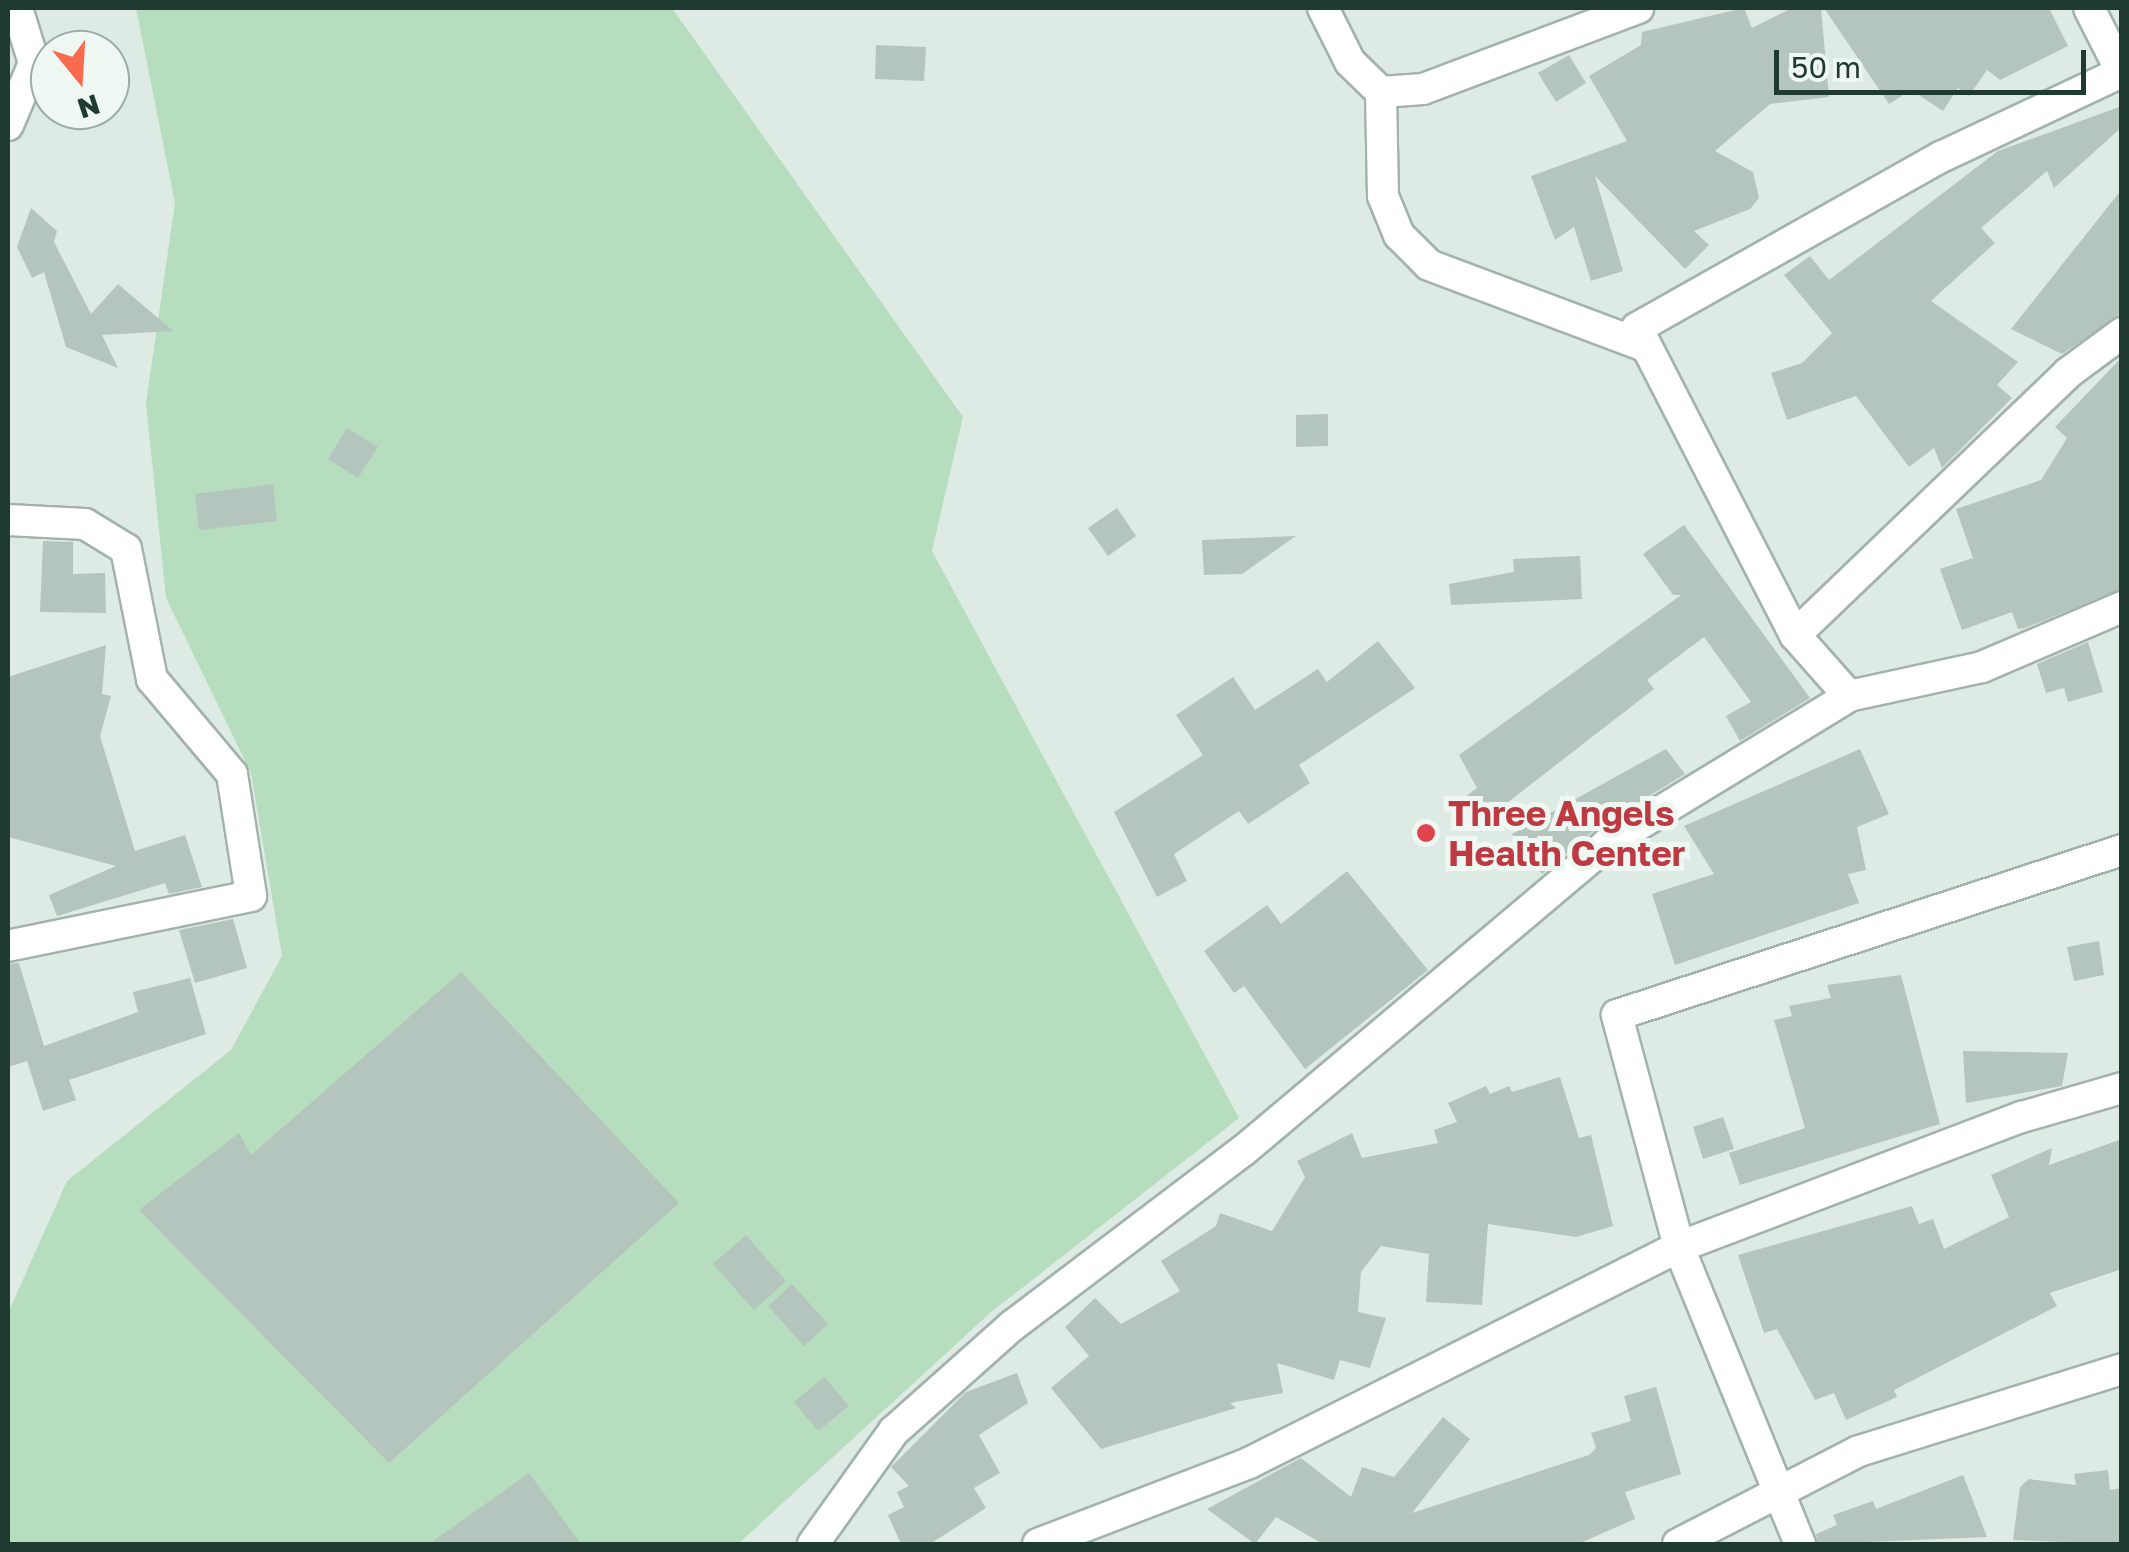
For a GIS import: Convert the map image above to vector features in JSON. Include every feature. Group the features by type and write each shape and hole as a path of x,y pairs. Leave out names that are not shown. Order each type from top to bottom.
{"street":[{"path":"8,126 34,64 17,8"},
{"path":"1324,8 1350,62 1381,92 1382,196 1399,236 1429,265 1645,346"},
{"path":"1381,92 1423,89 1638,8"},
{"path":"1849,696 1794,635 1638,328 1941,157 2121,72 2089,8"},
{"path":"1794,635 2068,373 2122,334"},
{"path":"8,520 85,524 126,550 152,679 232,774 252,896 8,946"},
{"path":"814,1544 894,1432 1012,1326 1244,1150 1607,844 1849,696 1982,667 2122,607"},
{"path":"1800,1544 1782,1490 1679,1247 1617,1015 2122,850"},
{"path":"1038,1544 1250,1463 1679,1247 2022,1117 2122,1088"},
{"path":"1678,1544 1859,1451 2122,1369"}],"green space":[{"path":"136,8 672,8 963,417 932,551 1239,1118 990,1313 738,1544 8,1544 8,1313 67,1181 231,1050 282,956 251,773 166,598 146,403 175,203"}],"building":[{"path":"1744,8 1752,28 1792,8 1821,8 1829,97 1770,104 1715,151 1753,172 1759,198 1750,209 1694,231 1709,245 1685,269 1595,176 1623,271 1591,281 1574,227 1555,240 1531,176 1627,141 1589,76 1641,45 1642,32"},
{"path":"1824,8 2049,8 2068,46 2000,80 1987,70 1969,96 1958,88 1943,111 1911,90 1889,104"},
{"path":"876,45 926,47 924,81 875,79"},
{"path":"1569,55 1586,83 1556,102 1538,73"},
{"path":"2122,106 2122,127 2054,188 2047,171 1981,228 1995,243 1931,301 2018,362 1997,385 2012,398 1942,468 1934,448 1909,467 1856,396 1787,420 1771,373 1802,363 1832,333 1784,275 1810,256 1829,280 1998,151"},
{"path":"2122,189 2122,314 2062,354 2011,329"},
{"path":"31,208 57,231 54,242 91,314 118,284 173,331 102,335 118,368 66,347 44,272 32,278 17,247"},
{"path":"2122,357 2122,589 2025,628 2018,629 2012,612 1962,630 1940,569 1973,558 1956,509 2041,480 2067,438 2055,427"},
{"path":"1328,414 1328,446 1296,447 1296,415"},
{"path":"347,428 378,447 358,478 328,459"},
{"path":"273,484 277,521 199,530 195,494"},
{"path":"1117,508 1136,536 1108,556 1088,528"},
{"path":"1684,525 1810,698 1740,741 1726,716 1751,702 1704,637 1647,680 1654,689 1503,806 1507,813 1481,832 1458,802 1477,788 1459,755 1681,595 1673,595 1643,554"},
{"path":"1296,536 1242,574 1204,575 1202,540"},
{"path":"43,541 73,542 73,574 105,573 106,613 40,612"},
{"path":"1580,556 1582,599 1451,605 1449,584 1514,572 1513,559"},
{"path":"1378,641 1415,688 1299,765 1310,783 1248,824 1239,811 1174,854 1187,881 1157,897 1114,812 1203,755 1176,715 1233,677 1255,710 1318,669 1327,682"},
{"path":"2088,642 2103,692 2068,702 2064,688 2046,693 2037,664"},
{"path":"106,645 102,694 111,696 100,736 135,851 185,835 202,887 169,894 165,883 57,916 49,895 116,866 8,837 8,677"},
{"path":"1666,749 1685,774 1597,828 1542,874 1512,834"},
{"path":"1860,749 1889,814 1857,827 1866,870 1848,874 1859,903 1675,965 1652,894 1714,874 1684,826"},
{"path":"1347,871 1428,970 1305,1069 1244,986 1234,993 1204,951 1267,905 1281,924"},
{"path":"233,919 247,968 195,983 179,930"},
{"path":"2099,941 2104,975 2074,981 2067,947"},
{"path":"19,963 44,1046 138,1012 133,992 190,978 206,1034 69,1080 76,1100 43,1111 27,1061 8,1067 8,964"},
{"path":"461,972 679,1203 389,1463 139,1210 239,1133 251,1155"},
{"path":"1901,975 1940,1124 1740,1185 1729,1153 1805,1128 1774,1020 1792,1016 1789,1006 1831,998 1827,985"},
{"path":"1963,1051 2068,1053 2062,1086 1966,1103"},
{"path":"1560,1077 1579,1138 1591,1135 1613,1226 1576,1237 1488,1224 1482,1305 1426,1302 1429,1254 1381,1246 1361,1272 1358,1312 1386,1318 1370,1368 1340,1360 1334,1380 1277,1363 1283,1393 1230,1403 1236,1408 1101,1449 1051,1388 1089,1356 1065,1327 1095,1298 1121,1324 1180,1291 1161,1261 1216,1226 1220,1213 1272,1231 1305,1177 1297,1161 1352,1133 1362,1158 1438,1143 1434,1130 1457,1122 1448,1103 1486,1086 1490,1094 1509,1086 1512,1092"},
{"path":"1723,1117 1734,1149 1703,1159 1693,1127"},
{"path":"2122,1139 2122,1269 2050,1293 2057,1306 1894,1390 1897,1397 1846,1420 1834,1393 1815,1400 1777,1329 1764,1333 1738,1255 1912,1206 1919,1224 1933,1219 1944,1249 2009,1217 1991,1175 2052,1148 2049,1165"},
{"path":"746,1235 786,1281 754,1310 713,1264"},
{"path":"792,1284 828,1324 804,1346 768,1306"},
{"path":"1017,1373 1028,1403 979,1435 1000,1473 974,1488 986,1508 930,1544 901,1544 888,1515 904,1507 897,1492 909,1486 891,1467 966,1392"},
{"path":"824,1377 849,1406 818,1431 794,1402"},
{"path":"1656,1387 1681,1474 1625,1492 1635,1519 1578,1544 1323,1544 1276,1517 1255,1544 1207,1509 1301,1458 1351,1497 1362,1467 1394,1477 1443,1417 1470,1439 1412,1513 1589,1455 1596,1448 1591,1433 1631,1421 1624,1396"},
{"path":"2108,1470 2110,1490 2122,1488 2122,1544 2013,1540 2020,1487 2029,1479 2076,1485 2074,1474"},
{"path":"529,1473 581,1544 429,1544"},
{"path":"1963,1475 1987,1537 1818,1544 1816,1534 1837,1525 1833,1515 1873,1501 1876,1509"}],"place":[{"name":"Three Angels Health Center","path":"1426,833"}]}
